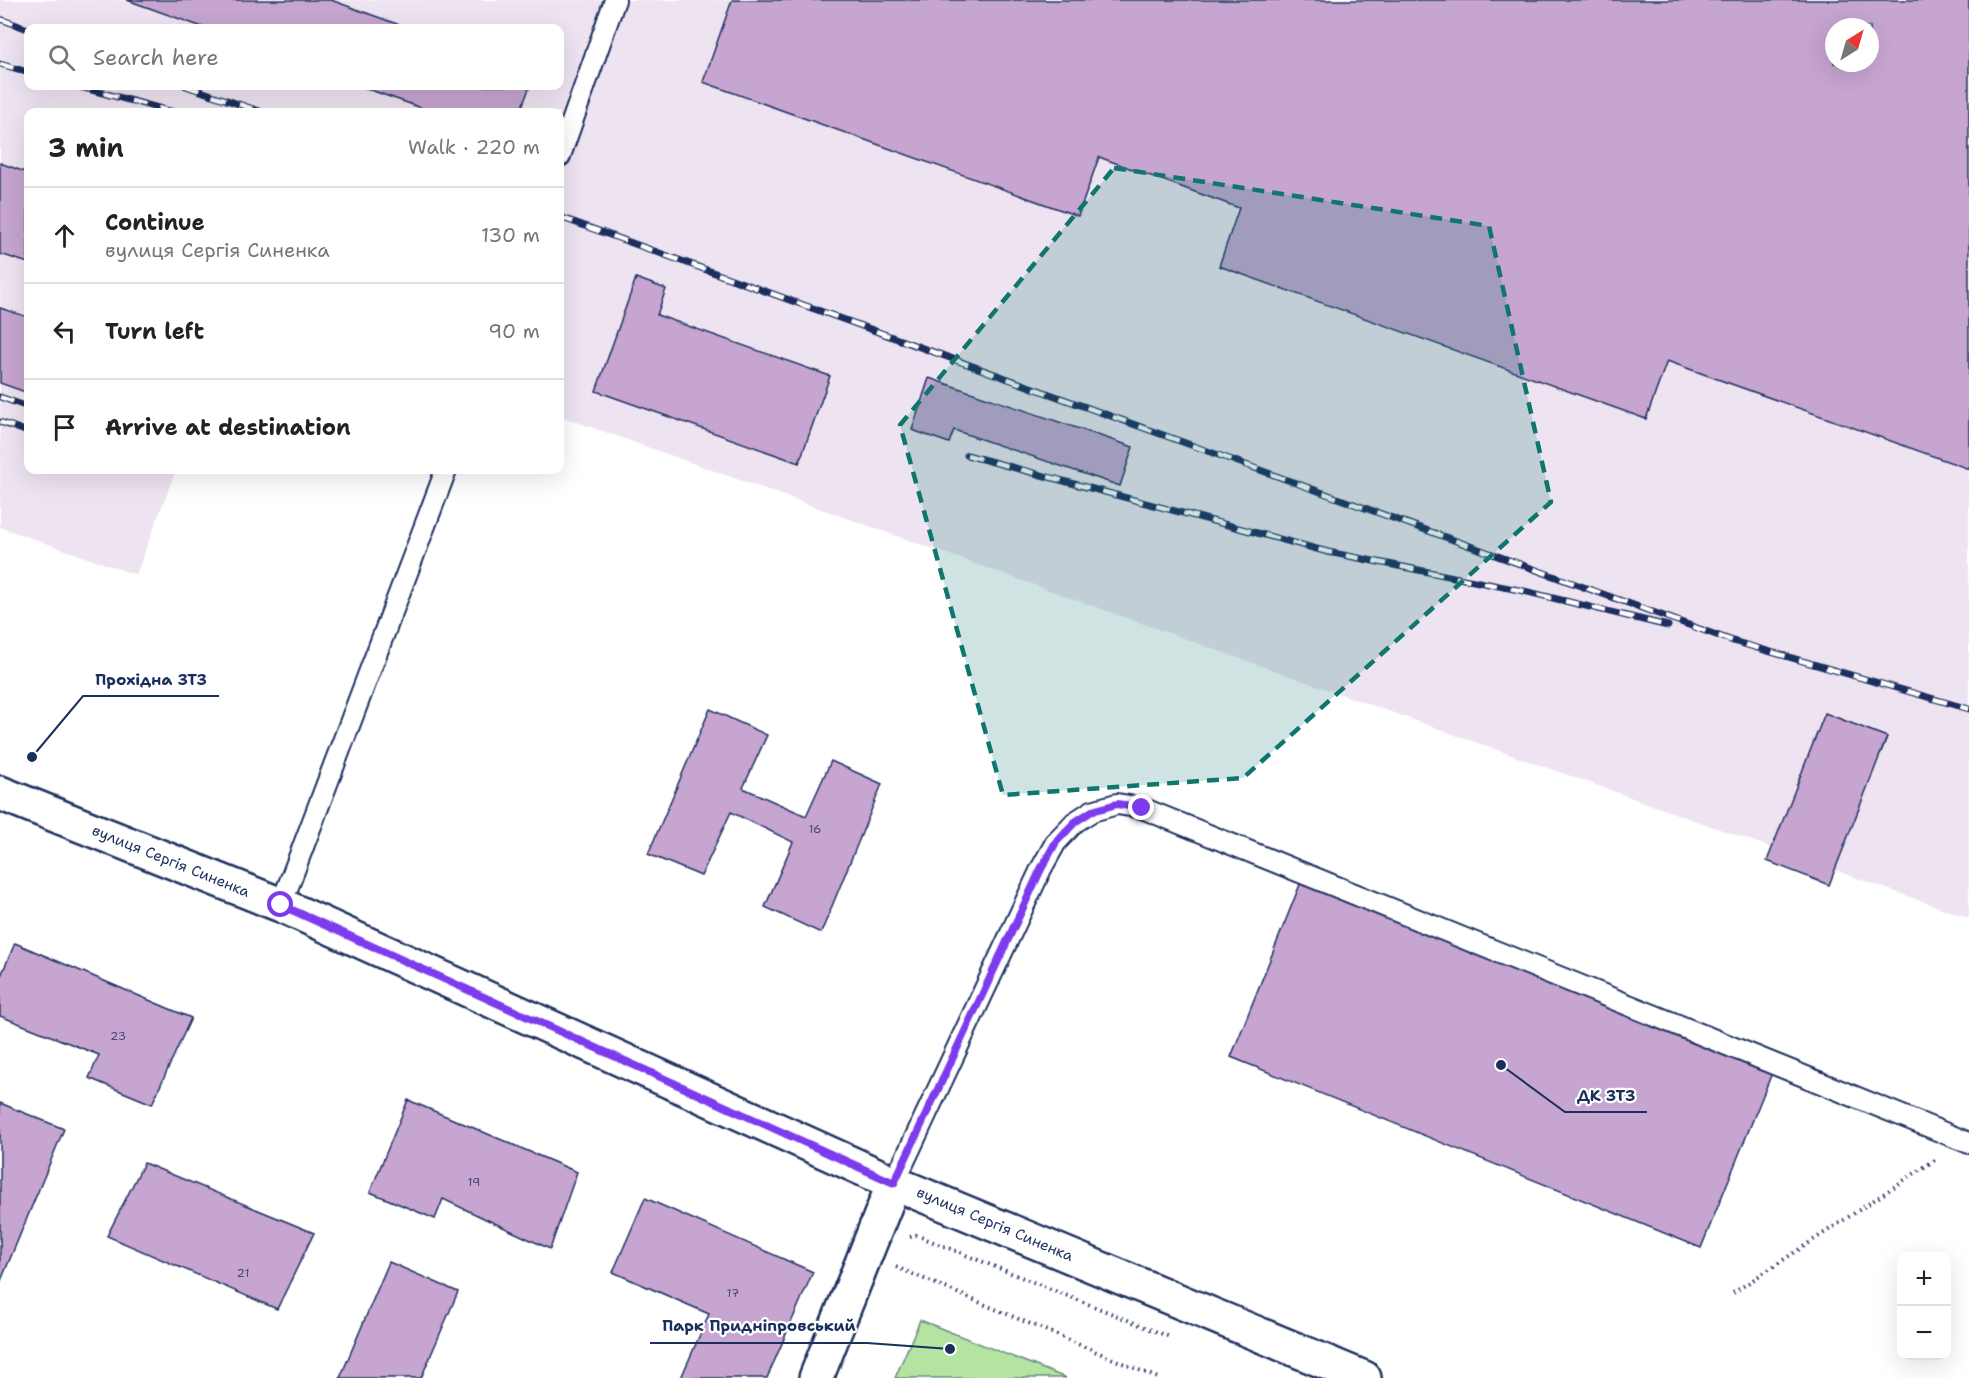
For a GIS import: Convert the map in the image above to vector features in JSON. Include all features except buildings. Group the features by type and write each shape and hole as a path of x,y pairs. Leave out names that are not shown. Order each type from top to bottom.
{"street":[{"name":"вулиця Сергія Синенка","path":"0,793 281,905 894,1183 1364,1378"},
{"path":"816,1378 894,1183"}],"lane":[{"path":"564,145 615,0"},
{"path":"281,905 444,474"},
{"path":"894,1183 1041,869 1056,842 1075,822 1092,811 1117,804 1142,808 1967,1142"}],"path":[{"path":"1733,1293 1967,1142"},
{"path":"866,1254 915,1235 1171,1338"},
{"path":"866,1254 1158,1378"}],"highlighted area":[{"path":"1114,168 1489,226 1551,502 1243,778 1003,795 900,425"}],"shaded area":[{"path":"0,0 1969,0 1969,918 564,417 564,108 24,108 24,474 174,474 136,575 0,527"}],"green space":[{"path":"920,1320 1066,1378 895,1378"}],"railway":[{"path":"0,19 24,28"},
{"path":"0,64 24,71"},
{"path":"92,90 158,108"},
{"path":"198,90 250,108"},
{"path":"564,218 1733,641 1969,709"},
{"path":"0,397 24,406"},
{"path":"0,422 24,431"},
{"path":"967,455 1328,552 1524,591 1668,626"}],"place":[{"name":"Прохідна ЗТЗ","path":"32,757"},
{"name":"ДК ЗТЗ","path":"1501,1065"},
{"name":"Парк Придніпровський","path":"950,1349"}],"route":[{"path":"281,905 894,1183 1041,869 1056,842 1075,822 1092,811 1117,804 1142,808"}]}
